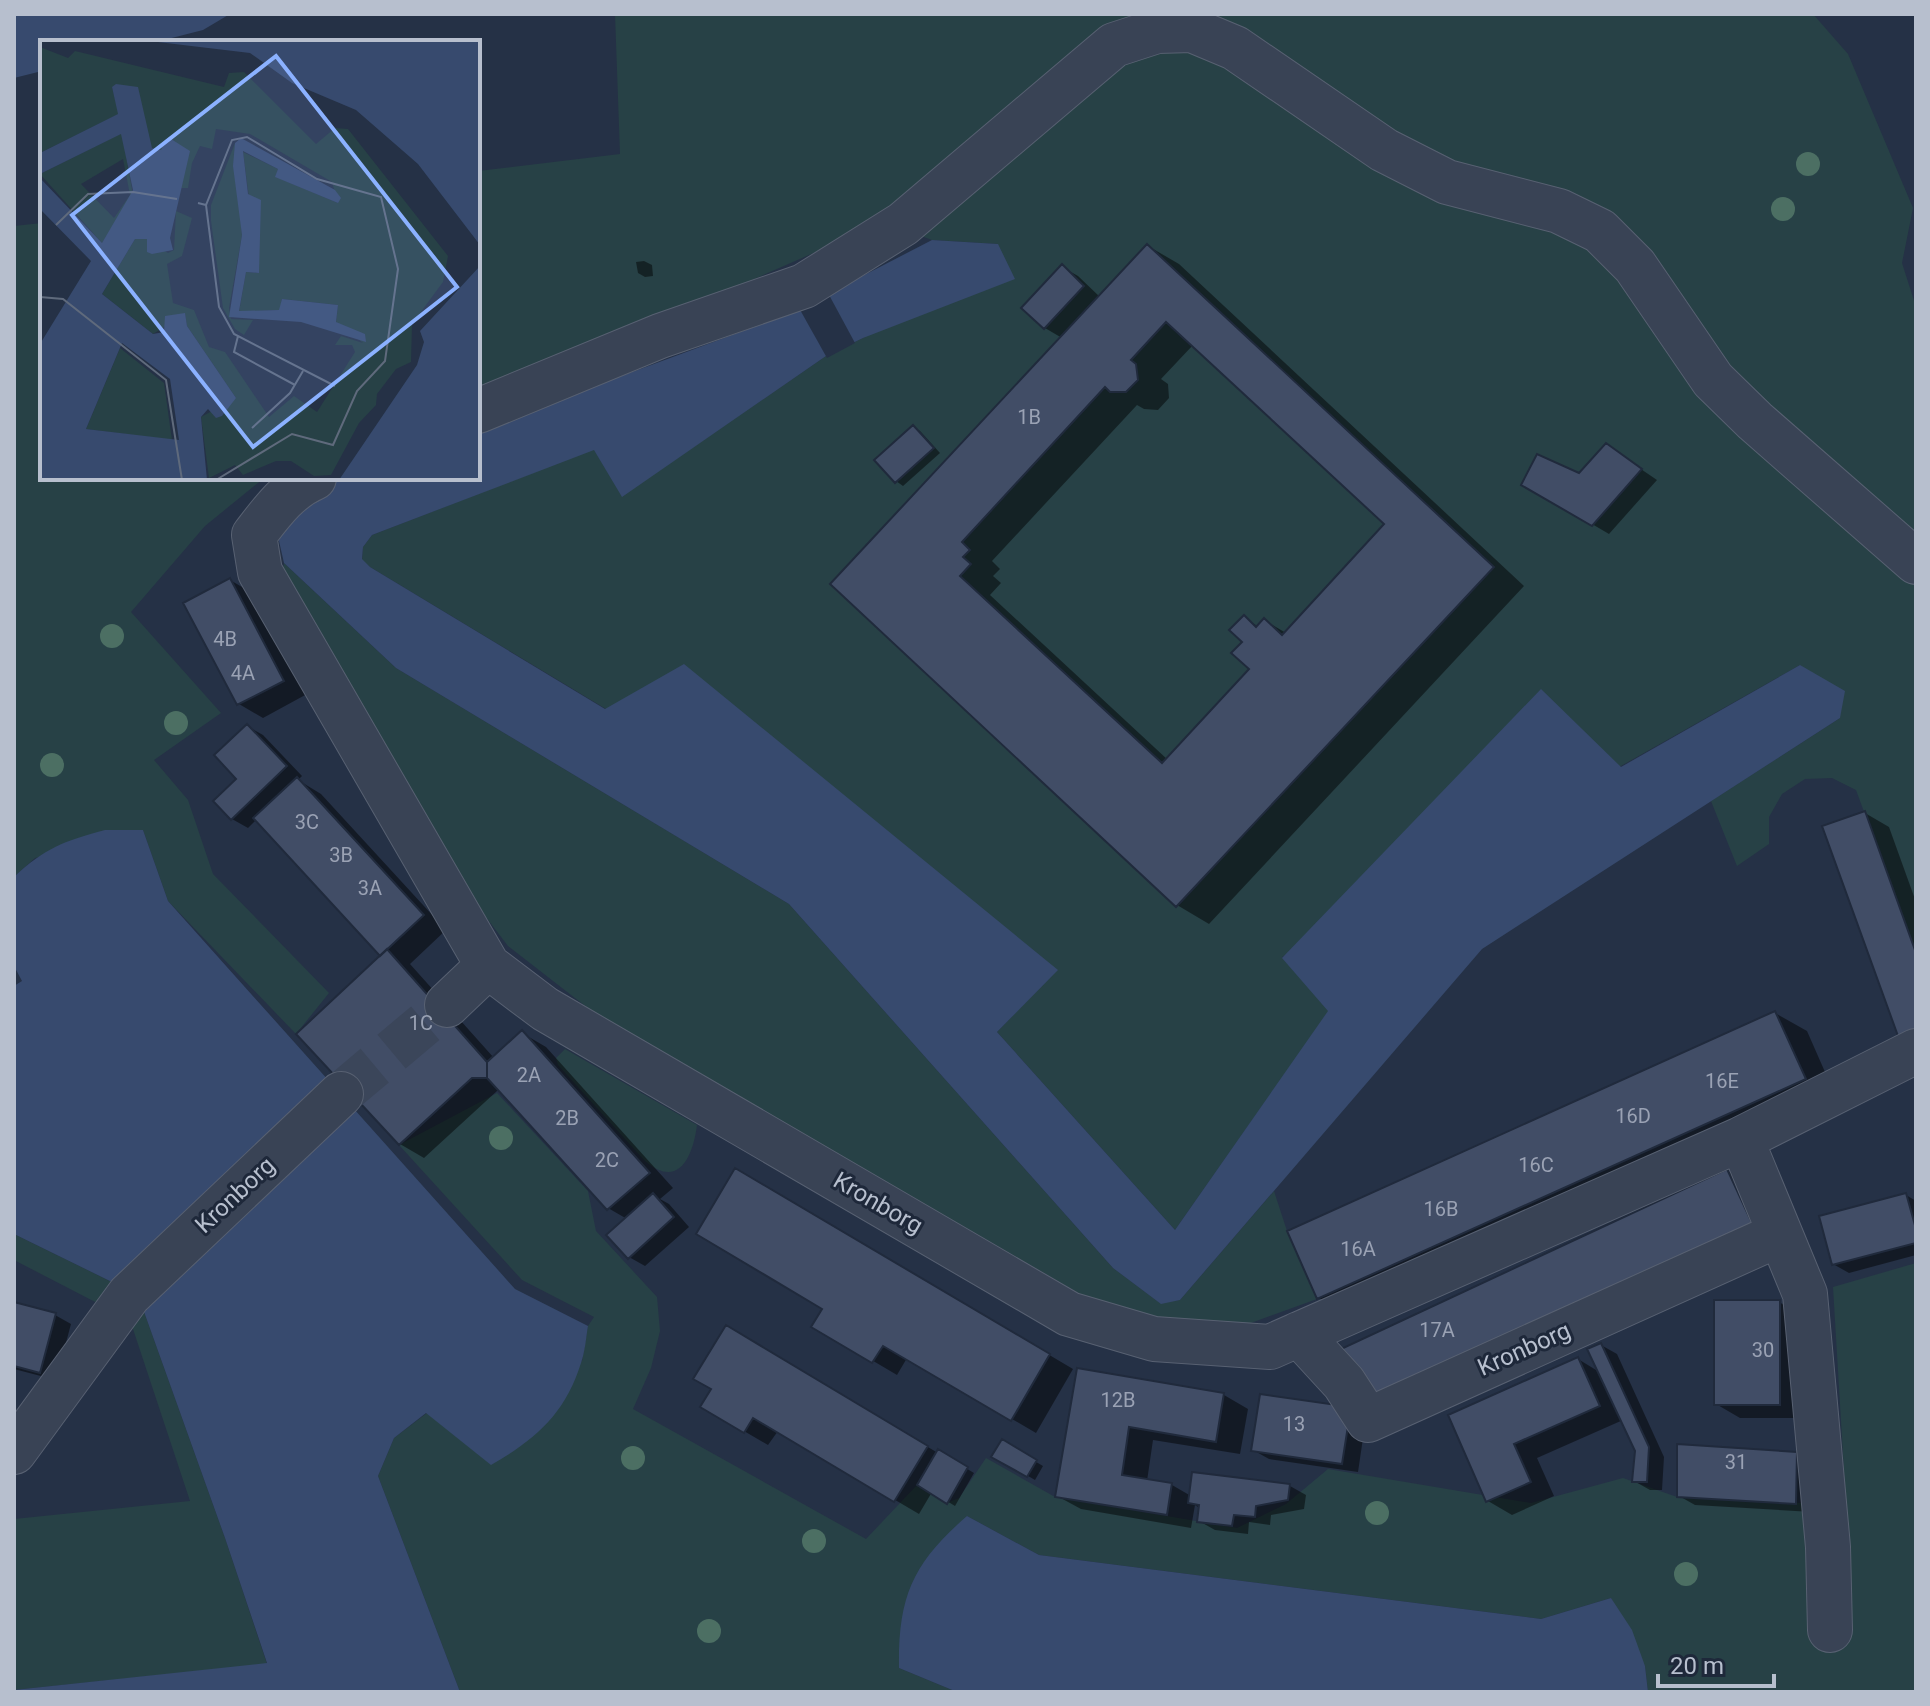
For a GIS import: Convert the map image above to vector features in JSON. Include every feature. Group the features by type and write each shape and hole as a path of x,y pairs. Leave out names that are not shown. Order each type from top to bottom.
{"lane":[{"path":"480,410 660,336 804,286 903,224 1114,45 1157,31 1192,30 1235,48 1384,150 1447,182 1559,211 1600,231 1635,266 1713,380 1755,421 1916,562"},
{"path":"310,480 277,505 254,535 260,572 488,966 447,1005"},
{"name":"Kronborg","path":"488,966 545,1009 1069,1314 1154,1339 1270,1347 1741,1139 1916,1051"},
{"name":"Kronborg","path":"14,1452 129,1295 341,1094"},
{"path":"1741,1139 1805,1294 1828,1547 1830,1630"},
{"name":"Kronborg","path":"1299,1334 1344,1383 1368,1420 1780,1234"}],"green space":[{"path":"615,14 1813,14 1848,54 1913,208 1902,263 1916,307 1916,953 1856,790 1832,778 1805,779 1782,794 1769,817 1769,844 1737,866 1711,801 1840,718 1800,665 1282,957 1329,1011 1175,1230 997,1032 1057,970 606,709 362,560 363,547 372,535 594,449 622,496 826,356 863,338 998,244 932,240 884,222 638,330 480,386 480,171 620,154"},
{"path":"40,223 40,480 262,480 205,526 131,612 221,713 154,760 188,800 213,874 329,993 296,1034 168,901 143,830 35,858 14,877 14,226"},
{"path":"284,563 396,668 789,904 1113,1268 1160,1303 1180,1300 1274,1191 1287,1231 1317,1299 1248,1324 1167,1320 1087,1298 593,1012 508,946 456,878 281,581"},
{"path":"565,1049 697,1125 692,1148 682,1166 667,1172 645,1161 558,1065 556,1058"},
{"path":"497,1093 588,1191 596,1231 657,1297 660,1331 651,1368 633,1409 866,1539 917,1485 947,1503 959,1498 986,1458 1055,1497 1237,1528 1286,1504 1328,1469 1531,1503 1623,1478 1677,1497 1846,1505 1833,1287 1916,1263 1916,1692 1648,1692 1645,1666 1611,1598 1541,1619 1039,1555 967,1516 899,1668 957,1692 460,1692 378,1476 394,1438 427,1413 582,1361 588,1326 594,1317 522,1280 399,1145"},
{"path":"14,1234 116,1284 143,1309 267,1664 14,1690 14,1519 190,1501 130,1320 14,1260"}],"water":[{"path":"14,14 230,14 203,30 164,40 40,40 40,72 14,78"},
{"path":"932,240 998,244 1015,279 863,338 826,356 622,497 594,450 372,535 363,547 362,559 370,567 605,709 684,664 1058,970 997,1032 1175,1230 1328,1011 1282,958 1541,689 1621,767 1800,665 1845,691 1840,718 1482,949 1180,1300 1161,1304 1113,1268 789,904 396,668 284,563 279,541 284,518 319,488 340,480 480,480 480,428 789,314"},
{"path":"105,830 143,830 168,901 515,1289 588,1326 582,1359 567,1397 547,1423 522,1445 491,1465 426,1413 394,1438 378,1476 460,1692 14,1692 267,1663 143,1309 116,1284 14,1234 14,986 22,981 14,966 14,877 56,847"},
{"path":"967,1516 1039,1555 1541,1619 1611,1598 1632,1630 1645,1666 1648,1692 957,1692 899,1668 899,1643 906,1601 921,1566 933,1549"}],"pier":[{"path":"828,293 855,343 827,358 799,308"}],"building":[{"path":"1147,244 1494,567 1176,907 830,584","holes":["1166,322 1384,524 1282,635 1264,618 1256,627 1244,615 1229,630 1242,642 1231,653 1249,669 1162,763 960,576 971,564 963,557 970,550 962,542 1105,387 1110,392 1126,392 1138,380 1136,364 1131,360"]},
{"path":"1062,264 1084,286 1044,329 1021,308"},
{"path":"913,425 934,448 895,483 874,460"},
{"path":"1606,443 1642,469 1592,526 1521,485 1537,454 1579,473"},
{"path":"230,578 284,681 237,705 183,603"},
{"path":"247,724 287,766 231,820 213,801 236,779 214,755"},
{"path":"297,777 424,915 380,956 253,818"},
{"path":"1865,811 1916,953 1916,1029 1898,1036 1822,826"},
{"path":"387,949 487,1062 487,1078 472,1078 399,1145 296,1034"},
{"path":"1775,1011 1806,1079 1317,1299 1287,1231"},
{"path":"522,1030 650,1173 607,1210 487,1078 487,1062"},
{"path":"735,1168 1050,1354 1011,1421 883,1346 872,1363 811,1327 822,1309 696,1234"},
{"path":"1727,1169 1753,1225 1367,1405 1341,1349"},
{"path":"653,1193 674,1217 628,1259 606,1235"},
{"path":"1906,1193 1916,1229 1916,1243 1832,1265 1819,1216"},
{"path":"1714,1300 1780,1300 1780,1405 1714,1405"},
{"path":"14,1302 56,1313 40,1373 14,1366"},
{"path":"726,1325 928,1446 894,1502 753,1418 744,1433 700,1407 711,1389 693,1379"},
{"path":"1601,1343 1649,1447 1647,1482 1632,1482 1635,1451 1587,1349"},
{"path":"1578,1357 1600,1406 1514,1444 1531,1482 1486,1502 1448,1415"},
{"path":"1077,1368 1224,1393 1216,1442 1129,1427 1122,1475 1172,1483 1167,1515 1055,1497"},
{"path":"1260,1394 1351,1407 1342,1464 1251,1451"},
{"path":"1002,1439 1037,1460 1027,1477 991,1457"},
{"path":"1677,1444 1797,1452 1796,1504 1677,1497"},
{"path":"938,1449 968,1467 947,1504 917,1485"},
{"path":"1192,1472 1290,1484 1288,1500 1256,1506 1255,1517 1234,1515 1232,1526 1197,1522 1199,1505 1188,1503"}],"tunnel":[{"path":"341,1094 447,1005"}]}
